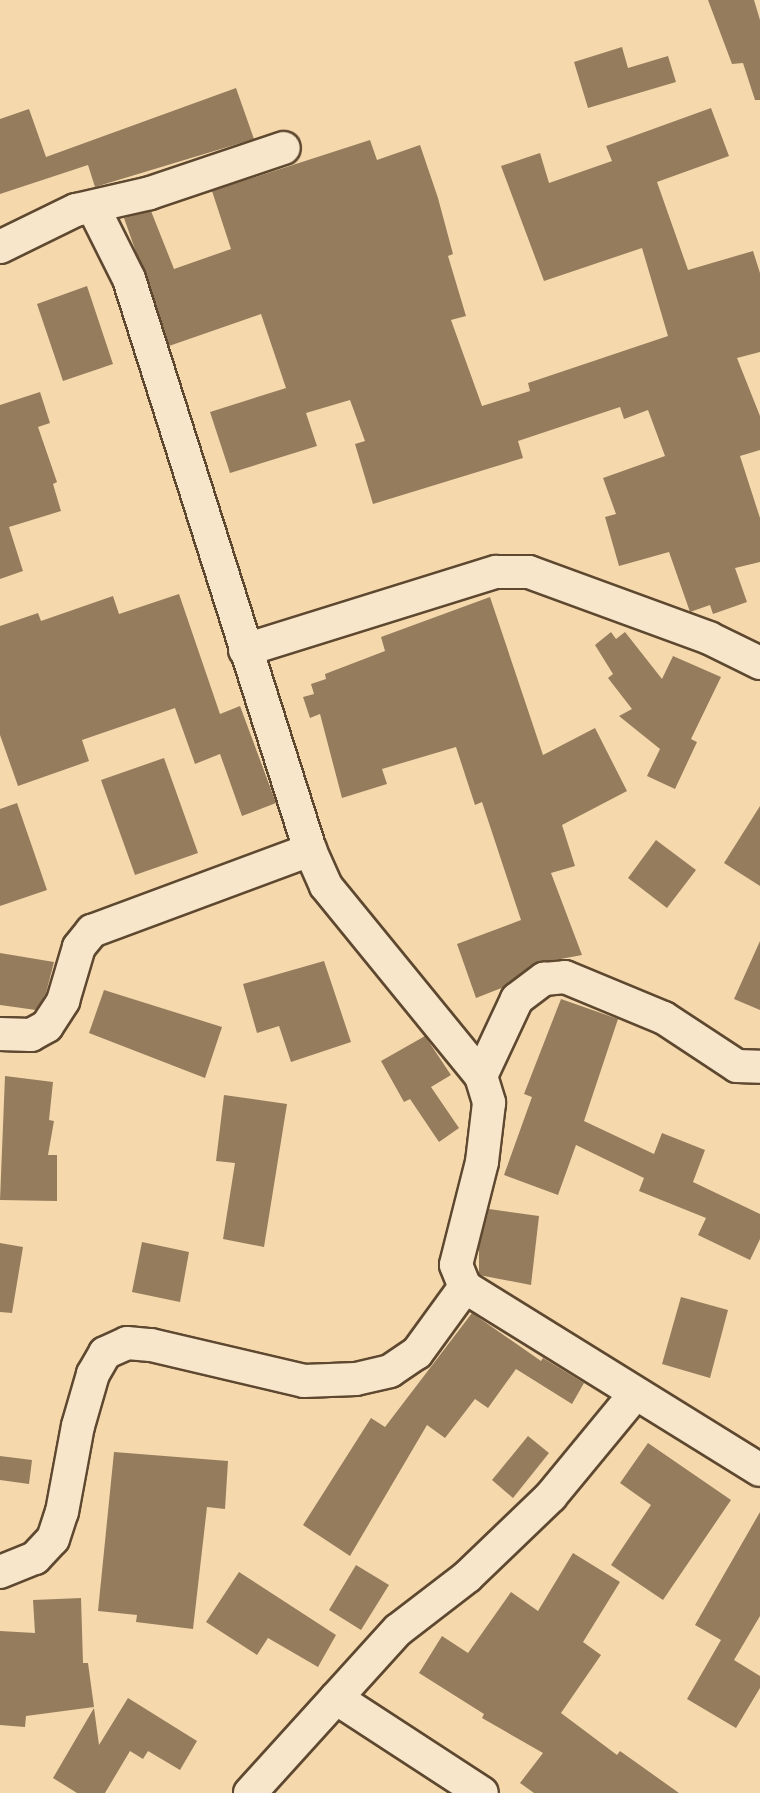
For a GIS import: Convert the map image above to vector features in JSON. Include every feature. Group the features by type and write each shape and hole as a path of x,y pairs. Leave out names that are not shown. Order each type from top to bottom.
{"street":[{"path":"0,247 47,222 284,148"},
{"path":"93,207 129,279 245,650 310,850 326,886 481,1076 489,1103 482,1162 456,1265 465,1287 760,1470"},
{"path":"245,650 496,572 529,572 709,638 760,663"},
{"path":"0,1034 31,1035 47,1026 63,1001 79,947 92,931 310,850"},
{"path":"481,1076 517,999 544,979 565,977 664,1018 737,1066 760,1067"},
{"path":"0,1572 34,1558 53,1539 62,1512 78,1426 93,1374 105,1353 127,1343 151,1345 304,1381 356,1379 390,1371 417,1353 465,1287"},
{"path":"250,1793 398,1630 468,1576 551,1496 635,1394"},
{"path":"336,1698 482,1793"}],"building":[{"path":"708,0 754,0 760,20 760,100 755,100 743,63 732,64"},
{"path":"622,47 628,68 668,56 676,82 588,108 574,62"},
{"path":"236,88 254,139 95,187 88,165 0,194 0,119 29,109 46,157"},
{"path":"711,108 729,156 657,182 688,270 753,251 760,273 760,352 737,358 760,416 760,450 740,456 760,518 760,562 735,568 747,602 713,614 710,605 690,612 669,552 619,566 605,517 616,514 603,478 665,456 648,410 624,419 620,407 518,441 523,458 373,504 355,444 365,441 350,400 306,413 317,446 230,473 210,412 286,388 261,314 169,346 124,218 151,211 174,269 231,249 212,191 370,140 377,160 420,145 438,198 453,254 448,256 466,316 451,320 482,406 530,391 528,383 668,336 642,248 544,281 501,166 540,153 549,183 612,161 606,146"},
{"path":"87,286 113,364 63,381 37,304"},
{"path":"40,392 50,423 38,427 57,482 53,484 61,511 9,527 23,571 0,579 0,405"},
{"path":"179,594 220,714 240,706 276,803 242,816 220,754 195,764 175,708 82,740 89,761 18,786 0,735 0,626 38,613 41,621 113,596 119,614"},
{"path":"490,597 543,755 595,728 627,791 562,825 575,866 551,873 582,955 534,964 504,987 476,998 457,944 521,920 482,802 475,805 456,747 382,769 387,784 342,798 320,714 310,718 303,697 314,694 311,684 326,679 325,674 385,651 381,637"},
{"path":"611,632 616,639 625,632 662,679 673,656 721,677 691,739 697,742 675,789 647,776 660,749 619,716 632,709 608,678 613,674 595,645"},
{"path":"164,758 198,853 135,875 101,780"},
{"path":"17,803 47,890 0,906 0,809"},
{"path":"760,806 760,886 724,863"},
{"path":"656,840 696,870 667,908 628,878"},
{"path":"760,941 760,1010 734,999"},
{"path":"0,953 54,962 46,993 36,1010 0,1005"},
{"path":"324,961 351,1042 291,1062 279,1026 257,1033 243,984"},
{"path":"104,990 222,1027 205,1078 89,1033"},
{"path":"561,999 618,1019 584,1121 654,1154 662,1133 705,1150 693,1182 760,1214 760,1239 750,1260 698,1235 706,1218 639,1191 644,1178 576,1145 558,1195 504,1175 532,1097 524,1094"},
{"path":"425,1036 451,1075 431,1087 459,1128 439,1142 410,1099 404,1102 381,1061"},
{"path":"5,1076 53,1082 49,1120 54,1121 48,1155 57,1155 57,1201 0,1200"},
{"path":"224,1095 287,1104 264,1247 223,1239 235,1163 216,1161"},
{"path":"489,1209 539,1216 531,1285 479,1275 479,1247"},
{"path":"142,1242 189,1252 180,1302 132,1292"},
{"path":"0,1243 23,1247 12,1313 0,1312"},
{"path":"681,1297 728,1310 710,1378 662,1364"},
{"path":"472,1313 541,1361 543,1358 584,1383 572,1404 516,1369 488,1408 475,1399 445,1438 427,1425 350,1556 303,1525 371,1418 385,1427"},
{"path":"528,1436 549,1453 513,1498 492,1480"},
{"path":"648,1443 731,1500 663,1600 611,1565 651,1505 620,1483"},
{"path":"114,1452 228,1461 225,1509 207,1507 193,1629 136,1622 137,1615 98,1611"},
{"path":"0,1456 32,1460 29,1484 0,1480"},
{"path":"760,1512 760,1616 734,1660 760,1676 760,1688 736,1728 687,1699 721,1640 695,1625"},
{"path":"573,1553 620,1582 583,1642 601,1655 561,1713 617,1755 620,1751 679,1793 534,1793 520,1783 543,1753 482,1718 484,1714 419,1673 442,1636 468,1653 511,1592 538,1611"},
{"path":"356,1565 389,1585 361,1630 329,1610"},
{"path":"239,1572 336,1635 318,1667 268,1638 257,1655 206,1622"},
{"path":"81,1598 83,1663 88,1663 94,1707 26,1716 25,1727 0,1725 0,1631 35,1633 33,1600"},
{"path":"128,1698 197,1741 180,1770 148,1751 143,1759 130,1751 105,1793 77,1793 53,1778 94,1708 99,1745"}]}
